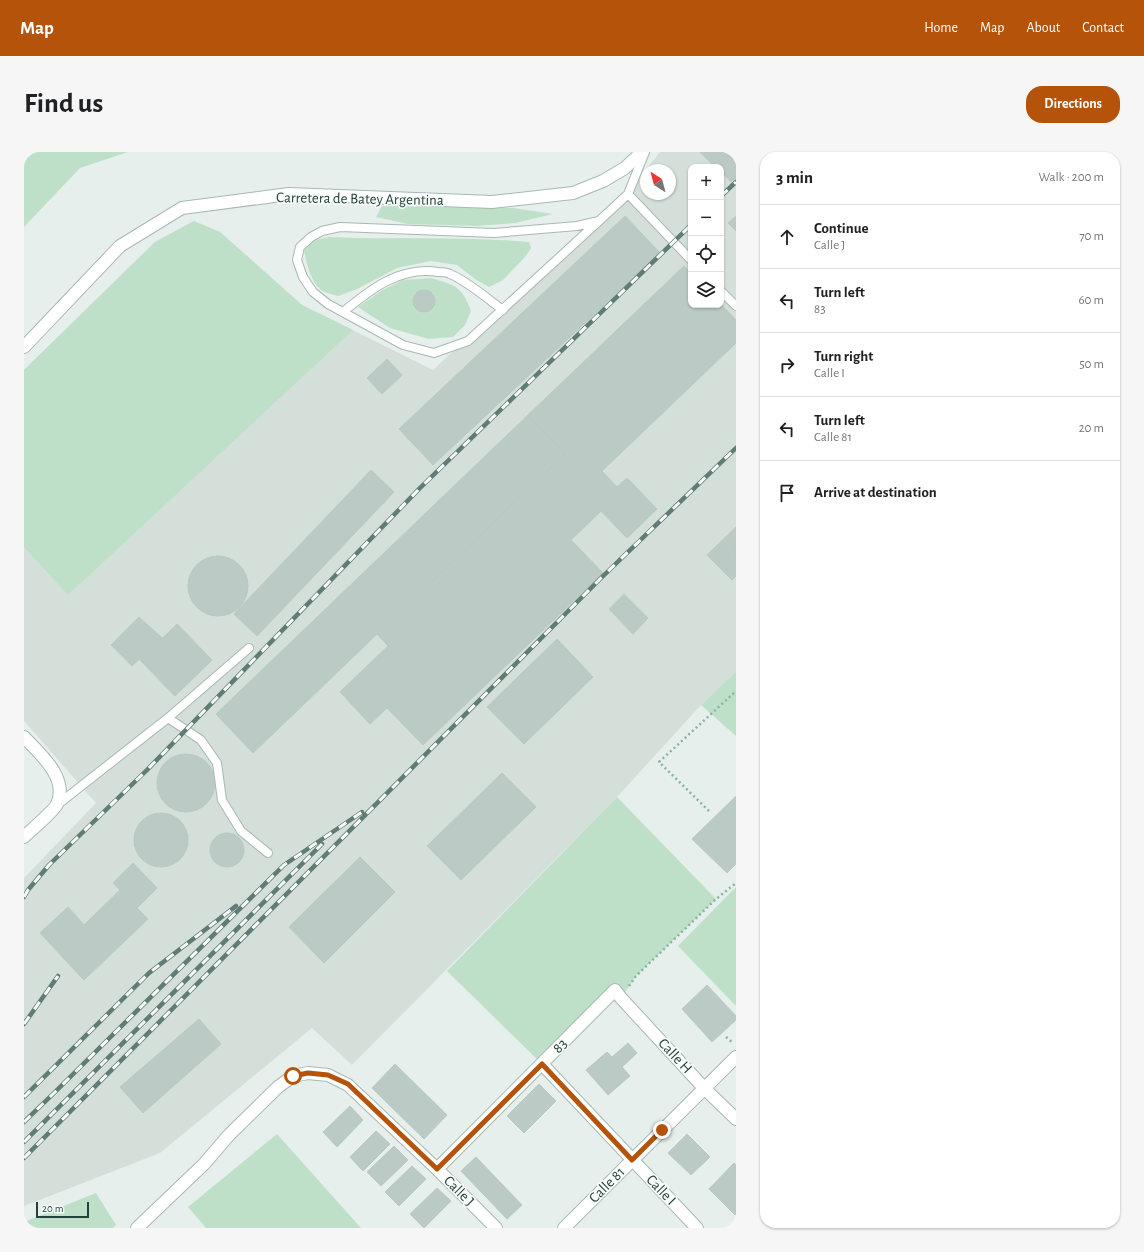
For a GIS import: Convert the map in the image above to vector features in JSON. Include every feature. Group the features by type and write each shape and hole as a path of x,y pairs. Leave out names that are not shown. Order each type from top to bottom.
{"street":[{"name":"Carretera de Batey Argentina","path":"24,347 120,246 182,208 289,194 492,202 573,193 603,181 625,168 643,152"},
{"path":"24,737 42,756 56,776 61,788 57,805 24,837"},
{"name":"83","path":"437,1169 542,1064 618,994"},
{"name":"Calle H","path":"618,994 704,1088 736,1119"},
{"name":"Calle 81","path":"564,1228 736,1057"},
{"name":"Calle I","path":"542,1064 697,1228"},
{"name":"Calle J","path":"137,1228 204,1164 229,1135 278,1086 293,1076 308,1073 328,1075 348,1084 496,1228"}],"lane":[{"path":"599,221 577,226 494,233 340,227 322,231 311,237 300,247 297,260 303,277 313,292 328,304 403,345 434,353 468,342 503,310 599,221 628,194 643,152"},
{"path":"628,194 688,257"},
{"path":"343,312 362,296 385,282 409,272 430,270 449,273 466,283 503,310"},
{"path":"724,294 736,306"},
{"path":"57,805 168,718 249,648"},
{"path":"168,718 201,740 217,762 222,800 241,831 268,853"}],"path":[{"path":"709,811 659,762 736,691"},
{"path":"618,994 716,899 736,883"},
{"path":"726,1037 736,1045"}],"shaded area":[{"path":"660,152 736,152 736,673 701,705 617,797 352,1065 312,1028 160,1153 24,1206 24,878 96,803 24,721 24,370 155,242 194,221 220,232 302,305 433,370 640,177 640,200 676,200 676,164 650,164"}],"green space":[{"path":"24,152 128,152 80,168 24,227"},
{"path":"382,206 513,208 553,214 515,223 476,226 408,224 376,217"},
{"path":"194,221 220,232 302,305 353,330 68,595 24,547 24,370 155,242"},
{"path":"328,237 504,240 529,242 531,248 525,257 503,280 489,287 475,279 457,265 431,261 397,268 357,289 338,296 324,292 320,289 309,272 304,251 313,241"},
{"path":"431,278 452,285 461,291 471,311 465,325 453,337 429,339 390,328 358,307 381,291 403,280"},
{"path":"736,672 736,736 701,705"},
{"path":"617,797 716,899 636,976 621,998 616,990 542,1064 447,971"},
{"path":"736,887 736,1006 678,946"},
{"path":"277,1134 361,1228 206,1228 188,1207"},
{"path":"96,1193 116,1225 113,1228 24,1228 24,1222"}],"building":[{"path":"700,152 736,152 736,178 731,182 724,175 724,164 712,164"},
{"path":"625,216 660,253 433,465 399,429"},
{"path":"736,216 736,231 728,223"},
{"path":"684,266 688,270 688,308 724,307 736,320 736,343 602,471 617,487 627,478 657,509 627,538 601,511 571,540 603,573 423,745 387,708 370,724 340,692 388,646 377,634 565,454 528,415"},
{"path":"424,290 432,293 435,301 432,309 424,312 416,309 413,301 416,293"},
{"path":"387,359 402,375 382,394 367,378"},
{"path":"528,415 565,454 253,753 216,714"},
{"path":"371,470 394,492 257,636 234,614"},
{"path":"736,527 736,547 717,565 707,555"},
{"path":"736,547 736,576 732,580 717,565"},
{"path":"218,556 235,561 243,569 248,586 243,603 235,611 218,616 201,611 193,603 188,586 193,569 201,561"},
{"path":"624,594 648,618 633,634 609,609"},
{"path":"139,617 162,638 132,666 111,645"},
{"path":"177,624 212,660 175,696 140,660"},
{"path":"557,639 593,677 524,744 487,707"},
{"path":"186,754 202,759 210,767 215,783 210,799 202,807 186,812 170,807 162,799 157,783 162,767 170,759"},
{"path":"502,773 536,807 461,880 427,846"},
{"path":"736,796 736,864 727,873 692,839"},
{"path":"156,813 166,813 176,817 184,825 188,835 188,845 184,855 176,863 166,867 156,867 146,863 138,855 134,845 134,835 138,825 146,817"},
{"path":"224,833 230,833 239,838 243,844 243,856 239,862 230,867 224,867 215,862 210,853 210,847 215,838"},
{"path":"360,857 395,892 324,963 289,927"},
{"path":"133,863 157,888 137,908 148,919 84,980 40,933 68,907 84,925 120,890 113,883"},
{"path":"707,985 736,1016 736,1020 712,1042 682,1009"},
{"path":"199,1019 221,1044 143,1113 120,1087"},
{"path":"628,1043 637,1053 622,1067 630,1076 608,1095 586,1070 607,1052 612,1057"},
{"path":"395,1064 447,1115 424,1139 372,1088"},
{"path":"539,1084 556,1101 524,1133 507,1116"},
{"path":"350,1106 363,1120 337,1147 323,1132"},
{"path":"376,1131 390,1144 363,1171 350,1157"},
{"path":"687,1134 710,1157 691,1175 668,1153"},
{"path":"394,1146 408,1160 381,1186 367,1172"},
{"path":"476,1157 522,1205 507,1219 461,1171"},
{"path":"734,1163 736,1165 735,1215 709,1189"},
{"path":"412,1166 426,1179 399,1206 385,1192"},
{"path":"437,1188 451,1201 424,1228 410,1214"}],"railway":[{"path":"724,193 736,182"},
{"path":"24,897 49,865 147,770 420,488 688,228"},
{"path":"24,1158 601,578 736,448"},
{"path":"24,1122 284,865 362,812"},
{"path":"24,1142 322,844"},
{"path":"24,1097 149,973 236,906"},
{"path":"24,1024 58,976"}],"route":[{"path":"293,1076 308,1073 328,1075 348,1084 437,1169 542,1064 632,1160 662,1130"}]}
